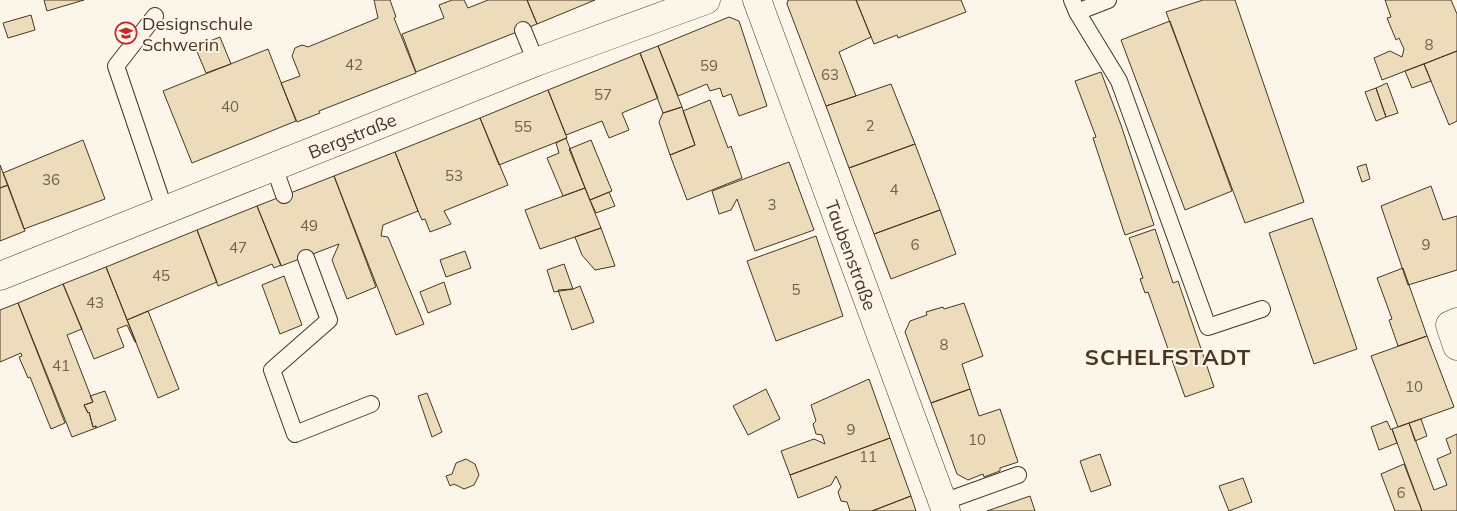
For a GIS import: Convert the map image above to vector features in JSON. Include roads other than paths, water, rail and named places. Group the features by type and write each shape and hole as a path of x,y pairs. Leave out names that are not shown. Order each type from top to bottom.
{"street":[{"name":"Bergstraße","path":"0,276 536,62 706,0"},
{"name":"Taubenstraße","path":"757,0 945,506"},
{"path":"1457,322 1450,325 1457,346"}],"lane":[{"path":"1108,0 1075,6 1118,81 1208,327 1262,309"},
{"path":"155,16 116,66 165,211"},
{"path":"523,30 536,62"},
{"path":"274,167 284,195"},
{"path":"306,258 329,320 272,370 295,434 371,404"},
{"path":"945,506 1018,475"}],"place":[{"name":"Designschule Schwerin","path":"126,33"}],"district":[{"name":"SCHELFSTADT","path":"1168,357"}]}
